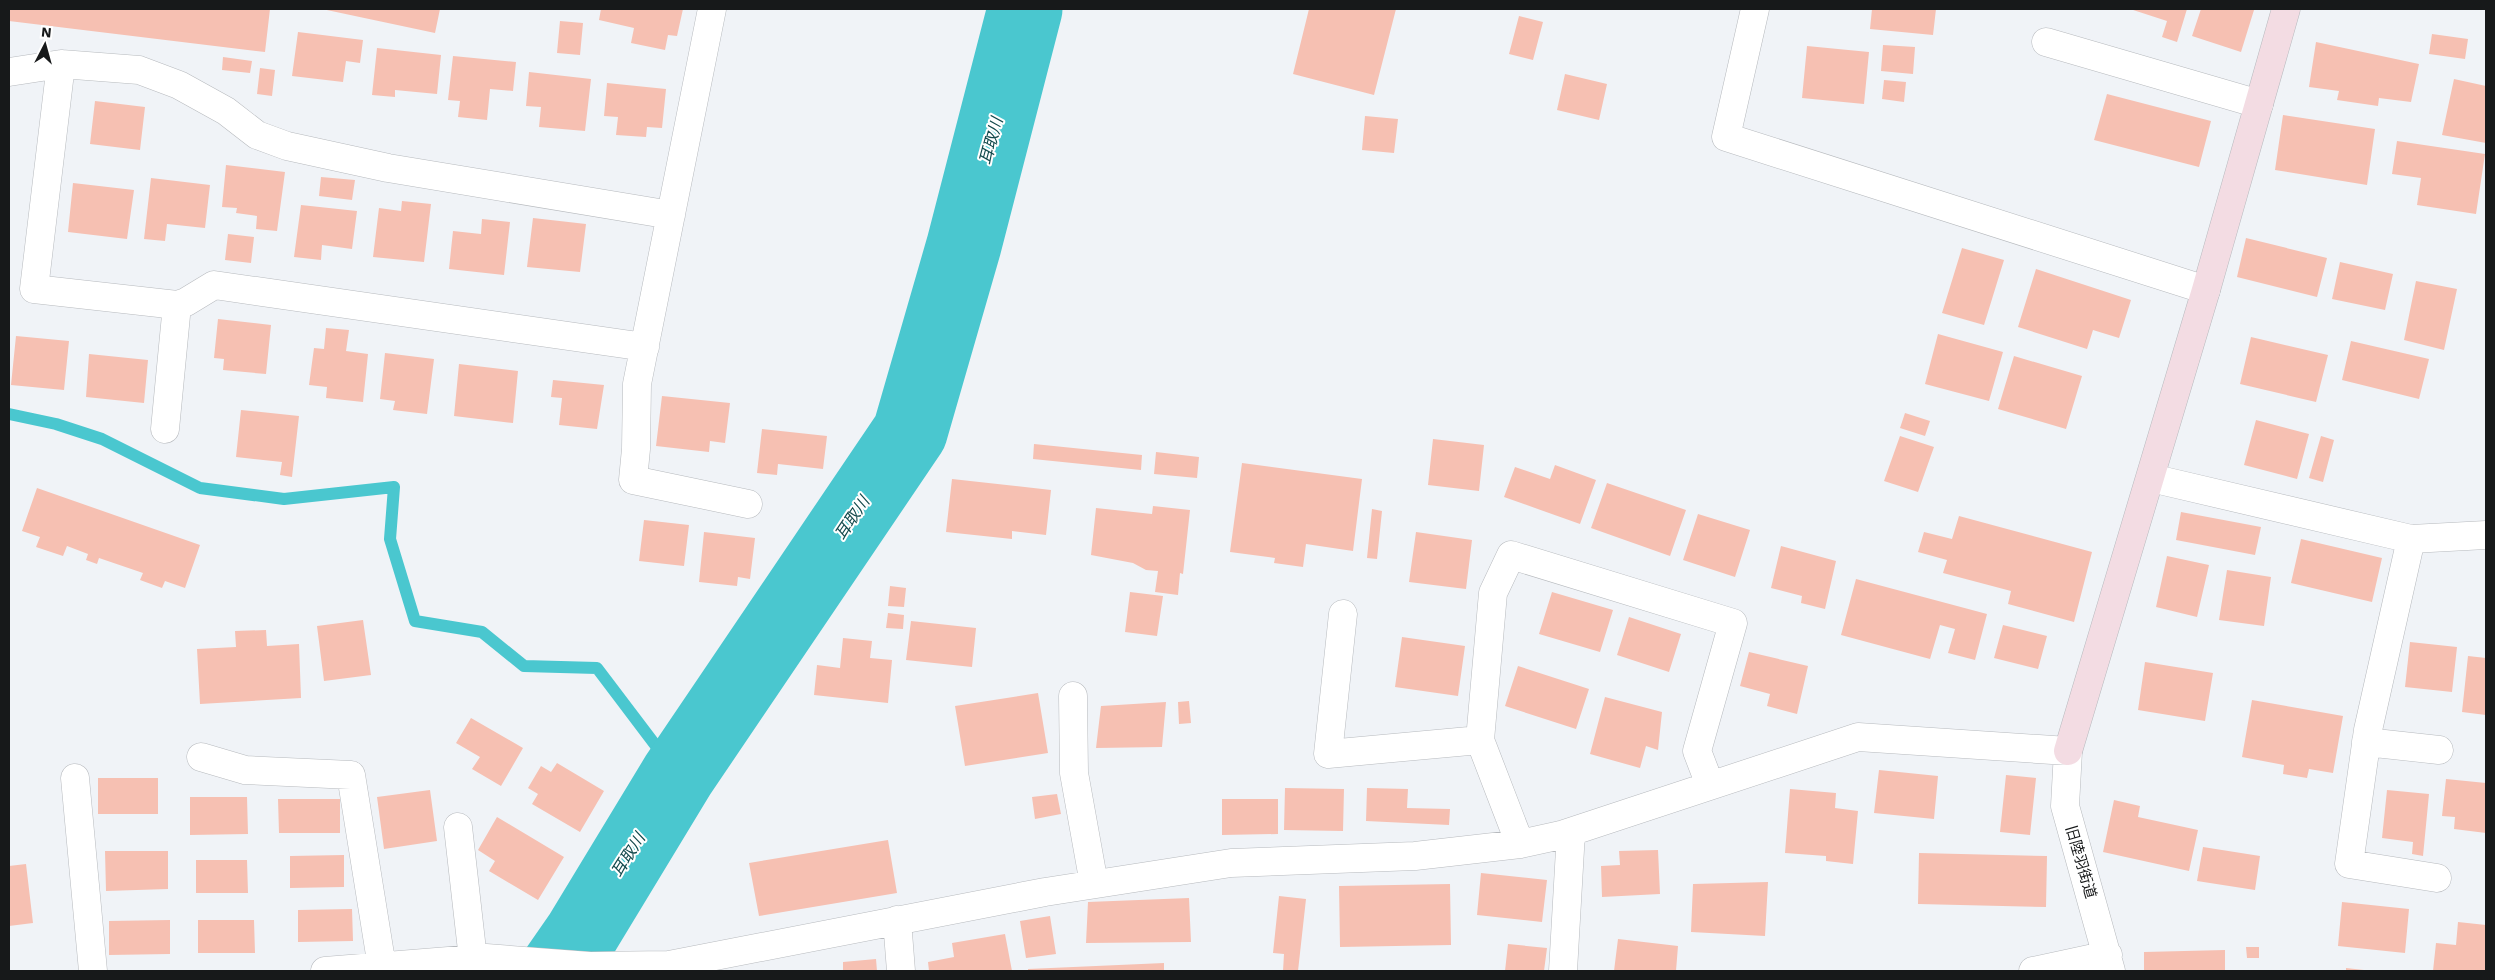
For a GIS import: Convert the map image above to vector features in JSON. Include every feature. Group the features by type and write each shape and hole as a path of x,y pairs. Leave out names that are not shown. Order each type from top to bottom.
{"street":[{"path":"712,9 637,384 636,449 633,480 748,504"},
{"path":"1755,9 1726,137 2206,290"},
{"path":"325,971 480,959 598,968 669,965 897,920 1094,884 1231,863 1415,856 1520,844 1571,832 1858,737 2068,751 2151,478 2286,9"},
{"path":"2046,42 2259,104"},
{"path":"9,72 61,64 139,70 179,84 226,111 256,135 287,146 388,168 671,215"},
{"path":"61,64 34,289 177,304 186,302 214,285 645,347"},
{"path":"165,429 177,304"},
{"path":"2151,478 2411,539 2486,535"},
{"path":"2411,539 2366,742 2349,864 2437,878"},
{"path":"1520,844 1480,740 1493,593 1510,555 1732,623 1697,751 1710,785"},
{"path":"1343,614 1328,754 1480,740"},
{"path":"1072,696 1074,774 1094,884"},
{"path":"2366,742 2439,750"},
{"name":"旧陸羽街道","path":"2068,751 2065,806 2110,963"},
{"path":"201,757 245,770 351,775 382,967"},
{"path":"75,778 94,971"},
{"path":"458,827 480,959"},
{"path":"1563,971 1571,832"},
{"path":"897,920 902,971"},
{"path":"2033,971 2110,963"}],"building":[{"path":"9,9 270,9 265,52 9,21"},
{"path":"322,9 440,9 435,33"},
{"path":"601,9 683,9 677,36 668,35 665,50 631,43 634,28 599,20"},
{"path":"1309,9 1396,9 1374,95 1293,74"},
{"path":"1872,9 1936,9 1933,35 1870,29"},
{"path":"2130,9 2187,9 2177,42 2162,37 2167,21"},
{"path":"2201,9 2254,10 2241,52 2192,36"},
{"path":"1519,16 1543,22 1533,60 1509,54"},
{"path":"560,21 583,23 580,55 557,53"},
{"path":"298,32 363,40 360,63 346,61 343,82 292,76"},
{"path":"2432,34 2468,39 2465,59 2429,54"},
{"path":"2316,42 2419,64 2411,102 2379,98 2378,106 2337,100 2339,91 2309,87"},
{"path":"1883,45 1915,47 1913,74 1881,71"},
{"path":"1807,46 1869,52 1864,104 1802,98"},
{"path":"377,48 441,55 437,94 395,90 395,97 372,95"},
{"path":"453,56 516,62 513,91 490,89 487,120 458,117 460,101 448,100"},
{"path":"223,57 252,61 250,73 222,70"},
{"path":"260,68 275,70 272,96 257,94"},
{"path":"529,72 591,79 585,131 539,127 541,107 526,106"},
{"path":"1565,74 1607,84 1599,120 1557,110"},
{"path":"2454,79 2486,86 2486,143 2442,135"},
{"path":"1884,80 1906,82 1904,102 1882,99"},
{"path":"607,83 666,89 662,128 647,127 646,137 616,135 618,117 604,116"},
{"path":"2107,94 2211,121 2199,167 2094,140"},
{"path":"95,101 145,107 140,150 90,144"},
{"path":"2283,115 2375,129 2367,185 2275,170"},
{"path":"1365,116 1398,119 1394,153 1362,150"},
{"path":"2397,141 2485,154 2476,214 2417,205 2421,178 2392,174"},
{"path":"226,165 285,172 277,231 256,229 257,216 236,213 237,208 222,207"},
{"path":"321,177 355,180 352,200 319,196"},
{"path":"151,178 210,185 205,228 167,224 165,241 144,239"},
{"path":"73,183 134,190 127,239 68,232"},
{"path":"402,201 431,204 424,262 373,257 379,208 401,211"},
{"path":"301,205 357,211 352,249 322,245 321,260 294,257"},
{"path":"533,218 586,224 580,272 527,267"},
{"path":"482,219 510,222 504,275 449,269 453,231 481,234"},
{"path":"228,234 254,237 251,263 225,260"},
{"path":"2246,238 2327,258 2317,297 2237,277"},
{"path":"1962,248 2004,260 1984,325 1942,313"},
{"path":"2340,262 2393,274 2385,310 2332,299"},
{"path":"2036,269 2131,300 2119,338 2093,330 2087,349 2018,327"},
{"path":"2416,281 2457,289 2444,350 2404,340"},
{"path":"218,319 271,325 266,374 223,370 224,359 214,358"},
{"path":"326,328 349,330 346,351 368,354 363,402 326,398 327,387 309,385 314,348 324,349"},
{"path":"1938,334 2003,352 1989,401 1925,384"},
{"path":"16,336 69,341 64,390 11,385"},
{"path":"2251,337 2328,355 2316,402 2240,384"},
{"path":"2351,341 2429,359 2419,399 2342,380"},
{"path":"385,353 434,359 427,414 393,410 395,401 380,399"},
{"path":"89,354 148,360 144,403 86,397"},
{"path":"2014,356 2082,376 2066,429 1998,409"},
{"path":"459,364 518,371 513,423 454,416"},
{"path":"553,380 604,385 597,429 559,425 562,398 551,397"},
{"path":"662,396 730,403 725,443 710,441 709,452 656,446"},
{"path":"241,410 299,416 292,477 280,475 282,462 236,457"},
{"path":"1905,413 1930,421 1925,436 1900,428"},
{"path":"2256,420 2309,434 2297,479 2244,465"},
{"path":"762,429 827,436 823,469 778,464 777,475 757,473"},
{"path":"1900,436 1934,447 1918,492 1884,481"},
{"path":"2321,436 2334,440 2323,482 2309,478"},
{"path":"1433,439 1484,445 1479,491 1428,485"},
{"path":"1034,444 1142,455 1141,470 1033,459"},
{"path":"1156,452 1199,457 1197,478 1154,474"},
{"path":"1242,463 1362,479 1353,551 1306,544 1303,567 1274,563 1275,558 1230,552"},
{"path":"1555,465 1596,480 1580,524 1504,497 1515,467 1550,479"},
{"path":"952,479 1051,490 1046,535 1012,531 1012,539 946,532"},
{"path":"1607,483 1686,510 1670,556 1591,528"},
{"path":"37,488 200,545 185,588 165,581 162,588 140,580 143,573 99,558 97,564 86,560 88,554 67,546 63,556 36,547 40,537 22,531"},
{"path":"1153,506 1190,510 1183,574 1180,573 1178,595 1155,592 1158,571 1146,570 1133,563 1091,555 1096,508 1152,514"},
{"path":"1372,509 1382,511 1377,559 1367,558"},
{"path":"2181,512 2261,527 2255,555 2176,540"},
{"path":"1698,514 1750,530 1735,577 1683,560"},
{"path":"1959,516 2092,552 2074,622 2008,604 2011,591 1943,573 1947,560 1918,552 1924,532 1952,539"},
{"path":"644,520 689,525 684,566 639,561"},
{"path":"704,532 755,538 750,579 738,577 737,586 699,582"},
{"path":"1416,532 1472,540 1466,589 1409,582"},
{"path":"2301,539 2382,558 2372,602 2291,583"},
{"path":"1781,546 1836,561 1825,609 1801,603 1802,596 1771,588"},
{"path":"2167,556 2209,565 2197,617 2156,607"},
{"path":"2227,570 2271,577 2264,626 2219,620"},
{"path":"1856,579 1987,614 1975,660 1948,653 1955,629 1940,625 1930,659 1841,635"},
{"path":"890,586 906,588 904,607 888,606"},
{"path":"1130,592 1163,596 1157,636 1125,632"},
{"path":"1552,592 1613,610 1600,652 1539,634"},
{"path":"888,613 904,615 903,629 886,628"},
{"path":"1629,617 1681,634 1669,672 1617,655"},
{"path":"363,620 371,675 324,681 317,626"},
{"path":"911,621 976,628 972,667 906,660"},
{"path":"2003,625 2047,636 2038,669 1994,658"},
{"path":"266,630 267,646 299,644 301,698 200,704 197,649 236,647 235,631"},
{"path":"1402,637 1465,646 1458,696 1395,687"},
{"path":"843,638 872,641 870,658 892,660 888,703 814,695 817,665 840,668"},
{"path":"2410,642 2457,647 2452,692 2405,687"},
{"path":"1749,652 1808,666 1797,714 1767,706 1770,694 1740,686"},
{"path":"2468,656 2486,658 2486,715 2462,712"},
{"path":"2145,662 2213,673 2205,721 2138,710"},
{"path":"1518,666 1589,689 1576,729 1505,706"},
{"path":"1038,693 1048,753 965,766 955,706"},
{"path":"1605,697 1662,712 1658,750 1646,746 1640,768 1590,754"},
{"path":"2252,700 2343,716 2333,773 2309,769 2307,778 2283,774 2284,765 2242,757"},
{"path":"1189,701 1191,723 1179,724 1178,702"},
{"path":"1166,702 1162,747 1096,748 1101,706"},
{"path":"471,718 523,748 501,786 472,769 480,757 456,743"},
{"path":"557,763 604,791 580,832 532,804 538,794 528,788 541,766 551,772"},
{"path":"1879,770 1938,776 1934,819 1874,813"},
{"path":"2006,775 2036,778 2030,835 2000,832"},
{"path":"98,778 158,778 158,814 98,814"},
{"path":"2446,779 2486,783 2486,833 2454,829 2455,817 2442,816"},
{"path":"1285,788 1344,789 1343,831 1284,830"},
{"path":"1367,788 1408,789 1407,808 1450,809 1449,825 1366,821"},
{"path":"1790,789 1836,793 1835,808 1858,811 1853,864 1826,861 1826,856 1785,853"},
{"path":"430,790 437,841 384,849 377,797"},
{"path":"2387,790 2429,794 2423,856 2412,854 2413,842 2382,838"},
{"path":"1057,794 1061,814 1035,819 1032,797"},
{"path":"190,797 247,797 248,834 190,835"},
{"path":"278,799 340,799 340,833 279,833"},
{"path":"1222,799 1278,799 1278,834 1222,835"},
{"path":"2114,800 2140,806 2138,817 2198,830 2189,871 2103,852"},
{"path":"497,817 564,857 538,900 489,871 495,861 478,850"},
{"path":"888,840 897,893 759,916 749,863"},
{"path":"2203,847 2260,856 2255,890 2197,881"},
{"path":"1658,850 1660,894 1602,897 1601,866 1620,865 1619,851"},
{"path":"105,851 168,851 168,889 106,891"},
{"path":"1919,853 2047,856 2046,907 1918,904"},
{"path":"344,855 344,887 290,888 290,856"},
{"path":"196,860 247,860 248,893 196,893"},
{"path":"26,864 33,923 9,926 9,866"},
{"path":"1481,873 1547,880 1542,922 1477,915"},
{"path":"1768,882 1765,936 1691,932 1693,884"},
{"path":"1450,884 1451,945 1340,947 1339,886"},
{"path":"1279,896 1306,899 1298,971 1283,971 1284,954 1273,953"},
{"path":"1189,898 1191,942 1086,943 1088,902"},
{"path":"2342,902 2409,909 2405,953 2338,946"},
{"path":"352,909 353,941 298,942 298,910"},
{"path":"1050,916 1056,954 1026,958 1020,921"},
{"path":"170,920 170,954 109,955 109,921"},
{"path":"198,920 254,920 255,953 198,953"},
{"path":"2458,922 2486,925 2486,971 2433,971 2436,943 2456,945"},
{"path":"1005,934 1012,971 929,971 928,962 954,957 952,943"},
{"path":"1618,939 1678,946 1676,971 1614,971"},
{"path":"1508,944 1547,948 1544,971 1505,971"},
{"path":"2246,947 2259,947 2259,958 2247,958"},
{"path":"2225,950 2225,971 2144,971 2144,952"},
{"path":"876,959 877,971 843,971 843,962"},
{"path":"1164,963 1164,971 1028,971 1028,969"},
{"path":"2346,968 2364,970 2364,971 2346,971"}],"waterway":[{"name":"耳取川","path":"556,971 581,935 678,775 910,432 964,245 1025,9"},
{"path":"9,414 56,424 102,439 200,488 284,499 394,487 390,539 415,621 482,632 524,666 597,668 678,775"}]}
